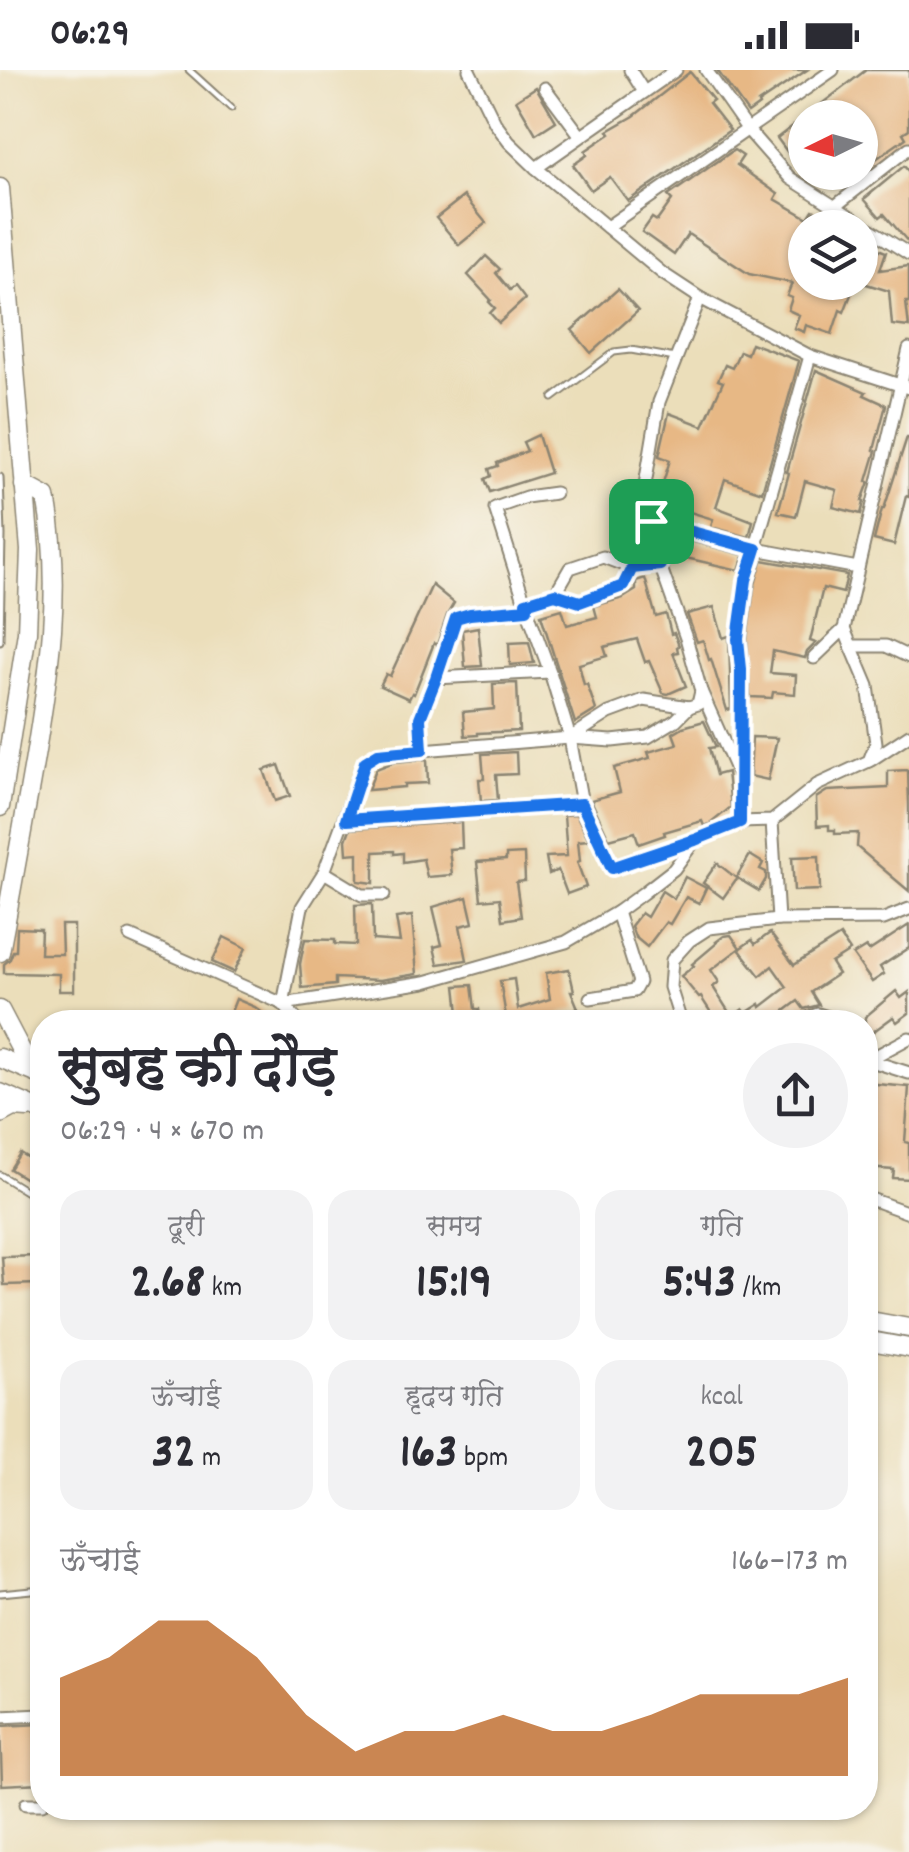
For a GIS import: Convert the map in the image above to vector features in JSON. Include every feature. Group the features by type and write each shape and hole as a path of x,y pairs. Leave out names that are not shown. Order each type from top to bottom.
{"main road":[{"path":"0,188 30,527 26,632 0,807"},
{"path":"0,952 44,700 55,570 46,497 24,485"},
{"path":"0,1010 30,1061"},
{"path":"0,1058 30,1070"},
{"path":"0,1093 30,1107"},
{"path":"0,1114 13,1107 30,1108"},
{"path":"878,1322 909,1328"},
{"path":"878,1342 909,1348"}],"street":[{"path":"469,70 495,123 510,142 662,273 700,298 810,356 904,387"},
{"path":"630,70 644,92"},
{"path":"536,168 676,70"},
{"path":"706,70 748,130 790,178 909,254"},
{"path":"607,227 833,70"},
{"path":"545,88 580,135"},
{"path":"834,207 909,148"},
{"path":"700,298 659,402 645,486 660,565 702,691 740,780"},
{"path":"814,658 844,629 904,387 909,349"},
{"path":"740,822 738,639 746,580 810,356"},
{"path":"555,493 526,497 495,508 570,738 582,804 612,868 740,822 772,822 818,785 870,760 909,735"},
{"path":"651,521 756,549 858,568"},
{"path":"422,750 420,718 456,618 526,606 555,594 570,568 603,557 632,568 660,565"},
{"path":"555,594 580,602 623,586 632,568"},
{"path":"844,629 868,686 876,743 870,760"},
{"path":"851,646 886,646 909,657"},
{"path":"436,678 550,672"},
{"path":"283,1004 302,907 324,872 365,762 378,754 422,750 570,738 612,741 648,737 698,704 702,691"},
{"path":"570,738 609,713 644,700 689,707"},
{"path":"346,820 582,804"},
{"path":"772,822 778,920"},
{"path":"283,1004 426,982 566,942 618,912 674,868 695,840"},
{"path":"324,872 362,895 384,895"},
{"path":"677,1010 670,987 672,960 688,941 709,928 778,920 884,919 909,909"},
{"path":"590,998 634,992 639,982 618,912"},
{"path":"130,936 283,1004 289,1010"},
{"path":"878,1054 909,1038"},
{"path":"878,1062 909,1073"},
{"path":"878,1202 909,1214"},
{"path":"0,1717 30,1716"}],"lane":[{"path":"189,70 231,108"},
{"path":"554,398 614,352 632,350 676,358"},
{"path":"0,477 0,641"},
{"path":"0,1175 30,1194"},
{"path":"0,1593 30,1590"}],"building":[{"path":"717,70 807,70 748,113"},
{"path":"866,70 909,70 909,129 903,133 906,138 878,157 878,100 827,100"},
{"path":"690,72 713,100 709,103 730,130 628,201 610,177 591,190 573,165 587,155 585,151 610,134 608,131 634,116"},
{"path":"536,87 556,121 536,134 516,100"},
{"path":"788,130 788,153 777,138"},
{"path":"734,150 743,156 737,165 778,194 775,199 794,210 788,210 788,282 749,274 688,234 674,255 642,232 652,218 657,221 672,200 668,196"},
{"path":"904,166 909,172 909,243 884,214 880,217 878,210 864,199"},
{"path":"464,196 486,223 459,245 436,218"},
{"path":"878,249 886,252 880,270 909,266 909,327 892,325 889,291 878,288"},
{"path":"486,256 500,269 496,273 510,290 515,286 525,299 499,323 490,313 495,308 491,300 468,275"},
{"path":"618,289 638,311 591,353 572,330"},
{"path":"791,300 849,300 844,312 840,310 832,334 806,325 804,332 794,328 799,315 788,310"},
{"path":"751,343 799,361 762,492 725,479 716,507 753,521 749,537 711,527 713,519 687,511 685,520 660,514 665,490 661,489 670,460 659,456 669,413 703,426 723,382 718,380 725,365 732,368 740,351 747,354"},
{"path":"816,370 886,405 861,514 833,507 837,490 805,481 796,516 778,512"},
{"path":"538,435 550,473 490,492 485,479 491,476 489,469 527,451 523,442"},
{"path":"907,437 909,497 906,496 894,545 874,540"},
{"path":"638,520 649,555 633,558 625,555 615,529"},
{"path":"664,534 744,555 739,570 668,554"},
{"path":"762,560 847,575 843,593 823,588 810,641 816,643 805,658 773,651 770,673 796,675 795,694 773,692 772,698 750,697 747,639"},
{"path":"645,578 656,617 666,614 679,646 678,652 673,653 686,686 663,693 637,639 604,647 607,656 579,664 596,710 575,723 541,615 562,609 567,625 597,617 594,606 623,598 636,590 636,581"},
{"path":"432,585 454,603 409,699 380,686 386,674 390,676"},
{"path":"714,607 723,638 729,636 731,709 727,710 711,659 703,640 697,642 687,614"},
{"path":"478,627 482,666 465,667 462,630"},
{"path":"529,642 534,663 510,665 509,643"},
{"path":"517,683 519,731 465,736 463,712 494,709 493,684"},
{"path":"704,721 716,747 709,748 716,775 727,772 731,807 710,824 704,826 702,821 639,844 635,832 609,839 591,800 620,792 614,768 650,758 648,752 677,744 673,733"},
{"path":"752,737 777,738 768,780 750,776"},
{"path":"516,752 517,774 496,775 498,800 481,801 482,754"},
{"path":"427,759 428,783 368,790 376,769 394,762"},
{"path":"279,765 290,796 275,801 264,770"},
{"path":"908,770 909,891 857,847 858,833 835,834 829,825 817,826 816,798 827,791 888,788 888,771"},
{"path":"576,814 589,840 578,841 577,862 586,887 567,894 558,870 549,874 546,857 567,856 564,815"},
{"path":"461,822 462,848 449,849 452,875 427,877 423,859 403,862 403,853 374,852 374,883 358,881 358,853 347,854 350,829"},
{"path":"524,854 525,881 516,882 521,917 503,920 500,898 481,900 477,862"},
{"path":"750,855 763,863 760,869 766,872 759,891 737,878 723,898 703,883 717,863 736,878"},
{"path":"819,856 820,890 794,891 792,857"},
{"path":"685,877 706,888 699,903 686,897 670,924 666,922 647,947 635,937 631,926 641,913 647,917 662,891 674,899"},
{"path":"467,897 473,923 460,926 467,960 438,964 434,947 442,945 433,907"},
{"path":"372,904 373,940 400,942 396,918 412,916 417,974 380,980 335,978 335,985 302,988 300,964 305,939 356,945 355,905"},
{"path":"61,925 74,925 74,991 59,991 59,974 4,973 4,964 16,951 17,928 41,929 40,954 62,954"},
{"path":"909,925 909,948 880,967 884,974 872,982 853,955 866,947 869,951"},
{"path":"770,933 794,965 840,936 850,951 831,963 838,974 811,992 819,1005 804,1009 798,1001 786,1010 751,1010 787,987 772,966 760,976 739,949 752,940 755,944"},
{"path":"731,935 740,948 711,970 719,982 713,987 728,1010 709,1010 681,976 716,942"},
{"path":"224,937 246,948 234,972 212,962"},
{"path":"569,969 578,1008 505,1010 500,981 514,979 518,1009 550,999 546,973"},
{"path":"472,985 475,1009 479,1010 459,1010 456,986"},
{"path":"896,991 901,998 909,992 909,1013 897,1022 893,1017 878,1028 878,1010 873,1010"},
{"path":"236,999 259,1010 232,1010"},
{"path":"878,1084 909,1087 905,1142 909,1143 909,1179 893,1178 894,1170 878,1169"},
{"path":"20,1153 30,1159 30,1182 10,1169"},
{"path":"30,1256 30,1284 4,1285 2,1257"},
{"path":"30,1725 30,1784 2,1785 0,1726"}],"route":[{"path":"651,521 756,549 746,580 738,639 740,822 612,868 582,804 346,820 365,762 378,754 422,750 420,718 456,618 527,609 526,603 555,594 580,602 623,586 632,568 660,565 651,521"}]}
